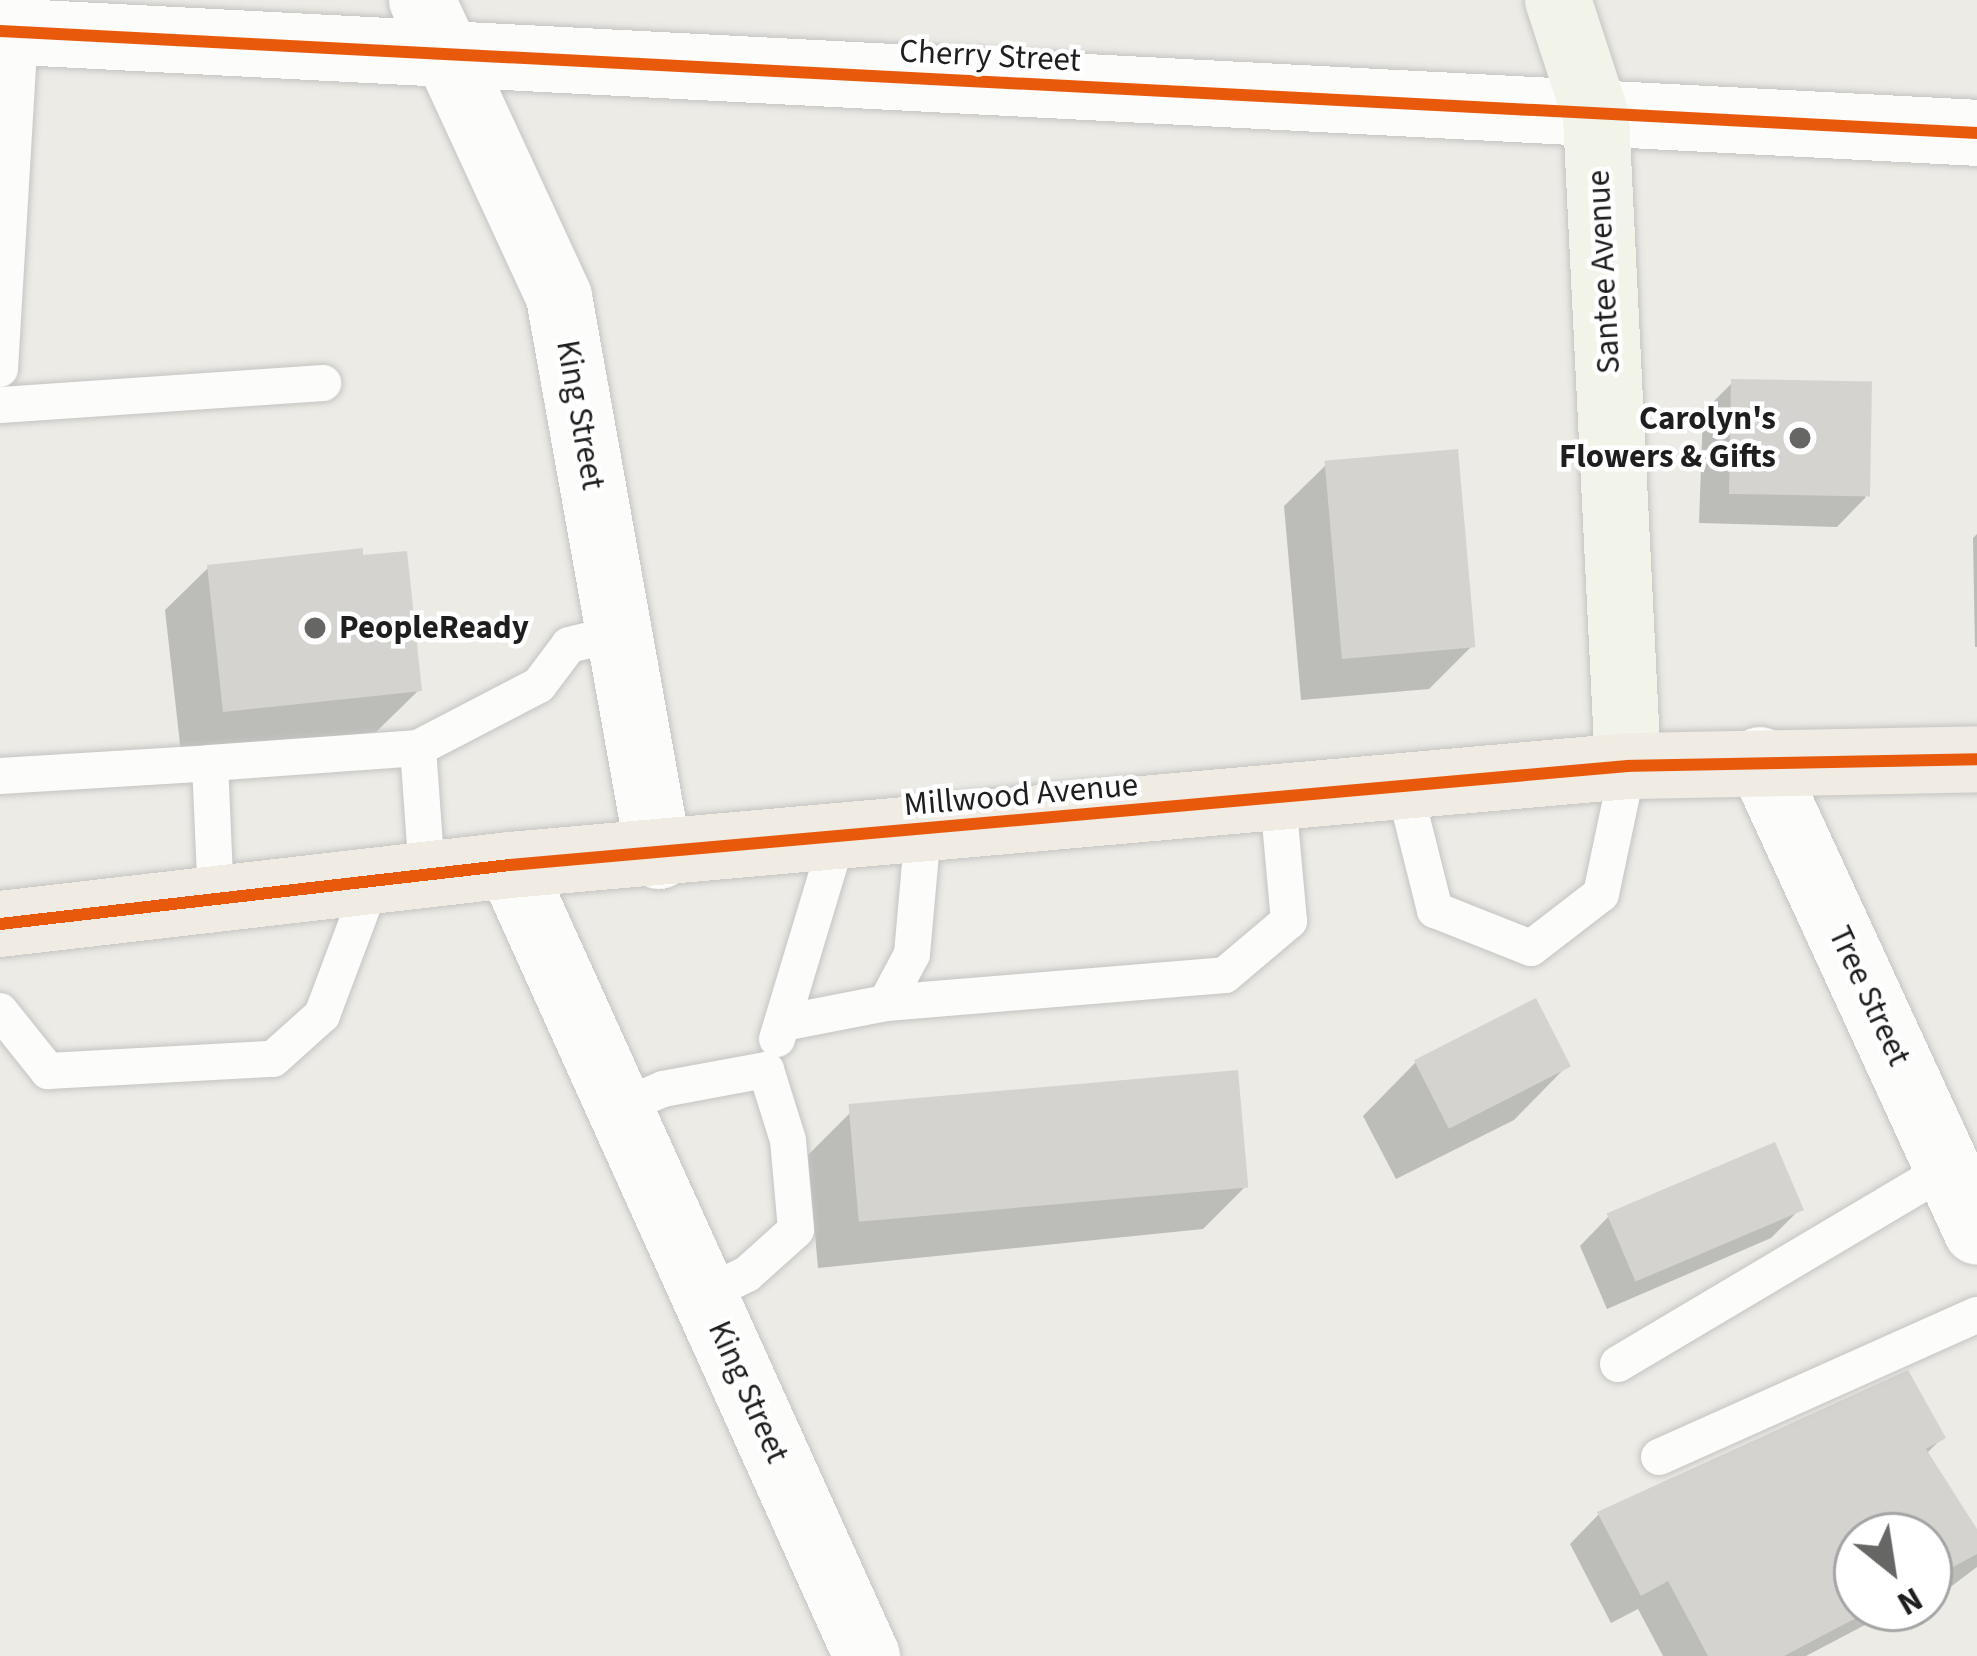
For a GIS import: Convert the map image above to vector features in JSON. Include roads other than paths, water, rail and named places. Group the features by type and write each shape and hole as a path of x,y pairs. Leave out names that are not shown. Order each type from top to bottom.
{"main road":[{"name":"Millwood Avenue","path":"0,924 510,866 1628,766 1977,759"}],"street":[{"name":"Santee Avenue","path":"1558,0 1596,116 1628,766"},
{"name":"Cherry Street","path":"10,32 435,27 1596,116 1977,133"},
{"name":"King Street","path":"435,27 559,297 659,856"},
{"name":"Tree Street","path":"1760,760 1977,1232"},
{"name":"King Street","path":"510,866 867,1656"}],"lane":[{"path":"0,368 10,32"},
{"path":"0,404 322,383"},
{"path":"0,776 418,748 539,686 569,645 619,632"},
{"path":"0,1011 48,1071 274,1059 322,1015 399,879 418,748"},
{"path":"210,764 216,900"},
{"path":"1404,787 1435,910 1531,948 1601,894 1628,766"},
{"path":"783,1023 886,1003 1225,975 1289,921 1278,799"},
{"path":"886,1003 912,954 922,831"},
{"path":"704,1295 747,1274 796,1230 788,1140 766,1070 837,840"},
{"path":"619,1108 663,1089 766,1070"},
{"path":"1618,1364 1948,1168"},
{"path":"1659,1456 1977,1315"}],"place":[{"name":"Carolyn's Flowers & Gifts","path":"1800,438"},
{"name":"PeopleReady","path":"315,628"}]}
